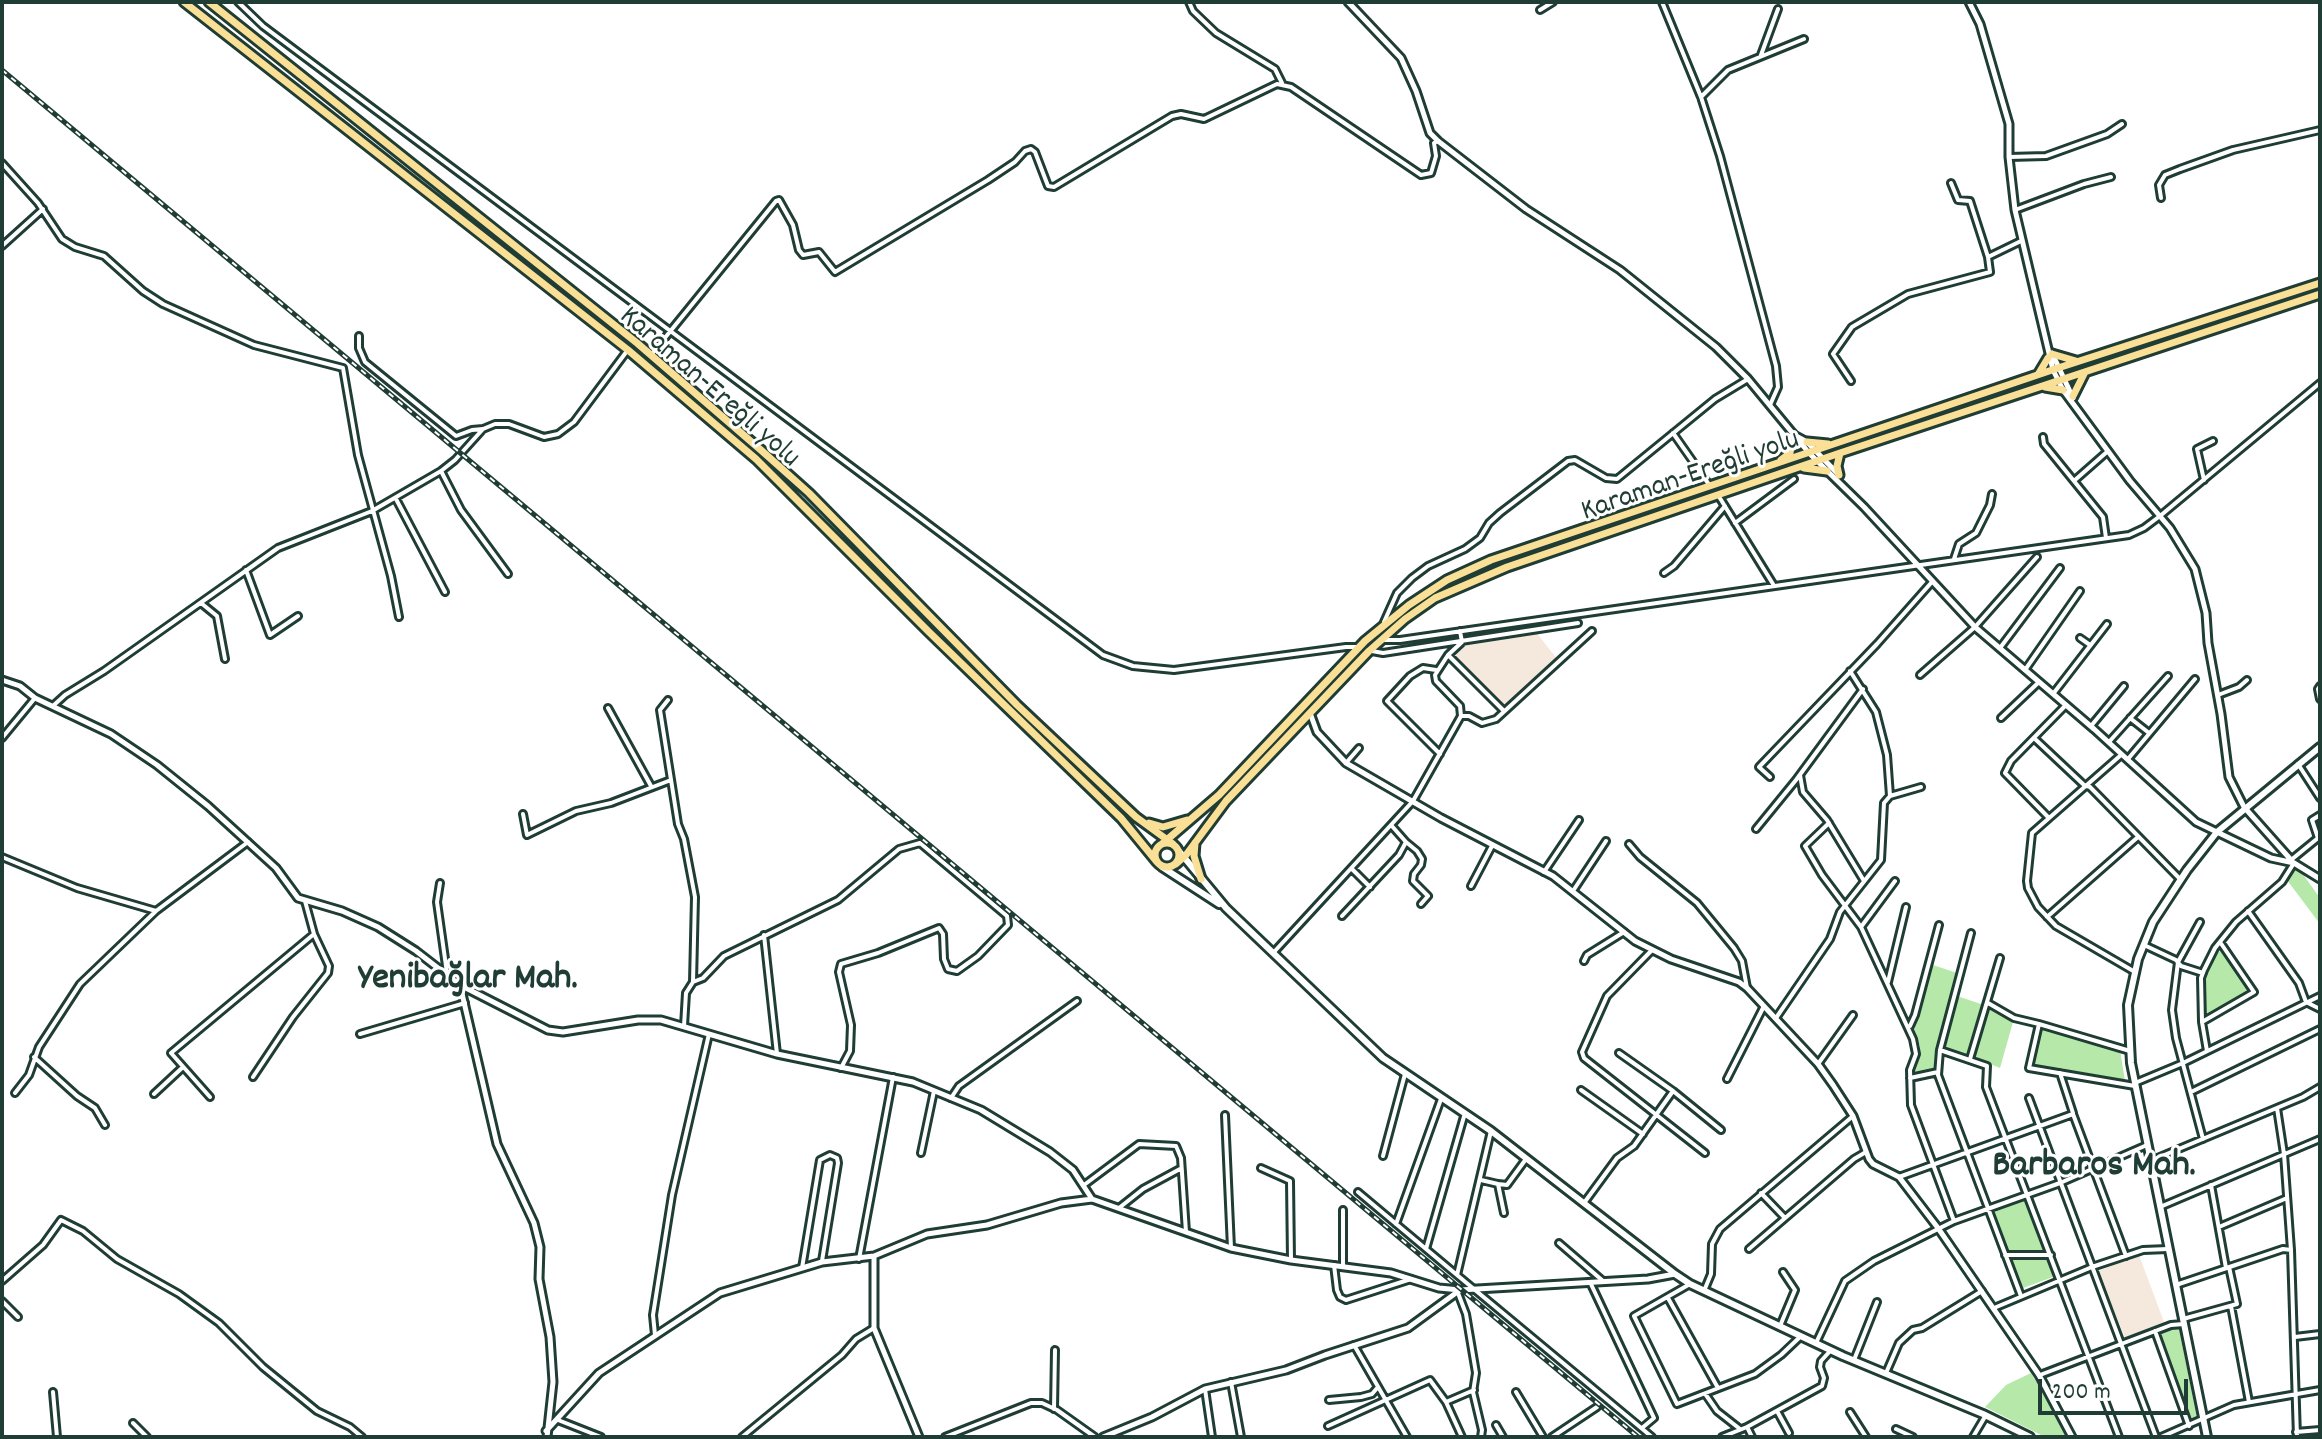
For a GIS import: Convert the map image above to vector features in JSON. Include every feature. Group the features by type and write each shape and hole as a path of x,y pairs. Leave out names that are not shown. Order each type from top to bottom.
{"highway":[{"name":"Karaman-Ereğli yolu","path":"184,2 628,350 756,459 1121,818 1160,864"},
{"name":"Karaman-Ereğli yolu","path":"211,4 651,356 809,493 956,645 1136,817 1170,845 1359,647 1409,605 1447,580 1491,560 2037,375 2320,283"},
{"name":"Karaman-Ereğli yolu","path":"1176,864 1184,858 1226,801 1369,651 1435,598 1469,581 1840,453 2320,294"},
{"path":"2037,375 2050,354 2078,362"},
{"path":"2074,400 2079,380 2086,372"},
{"path":"2043,386 2063,390"},
{"path":"1777,464 1790,453 1793,435"},
{"path":"1807,442 1834,445"},
{"path":"1840,453 1837,466 1840,479"},
{"path":"1793,469 1827,471"},
{"path":"1136,817 1163,827 1184,821 1202,810"},
{"path":"1199,834 1194,845 1194,856 1201,879"},
{"path":"1170,845 1179,858 1170,868 1160,864 1155,852 1170,845"}],"main road":[{"path":"2207,1437 2135,1084 2128,1005 2135,972 2153,922 2181,880 2217,832 2320,747"},
{"path":"1170,845 1226,908 1383,1058 1491,1131 1675,1274 1704,1291 1831,1350 1986,1415 2030,1437"},
{"path":"1160,864 1226,908"}],"street":[{"path":"238,2 263,26 463,174 668,332 1008,586 1113,660 1153,670 1174,670 1359,647"},
{"path":"1189,2 1193,11 1216,33 1275,69 1282,83 1421,175 1431,173 1435,162 1434,143 1438,141"},
{"path":"1348,2 1401,58 1430,133 1438,141 1526,209 1620,270 1683,318 1748,379 1793,435 1840,479 1931,583 1975,627 2091,726 2196,822 2271,858 2292,862"},
{"path":"1540,10 1553,2"},
{"path":"1662,2 1701,97 1720,156 1776,366 1778,387 1770,405"},
{"path":"1969,2 1980,24 2009,124 2015,210 2050,354 2063,390 2074,400"},
{"path":"211,4 223,3"},
{"path":"1761,55 1778,9"},
{"path":"1701,97 1728,70 1804,39"},
{"path":"651,356 776,201 779,200 793,225 803,255 819,252 835,272 988,180 1015,162 1025,151 1031,149 1035,152 1048,186 1054,187 1172,116 1181,114 1204,119 1256,92 1282,83"},
{"path":"2009,157 2046,156 2107,134 2122,124"},
{"path":"2161,198 2159,185 2165,175 2233,150 2320,130"},
{"path":"2,163 43,209 62,239 75,247 104,256 143,291 163,304 254,345 343,368 353,430 399,617"},
{"path":"2015,210 2111,177"},
{"path":"1851,381 1833,354 1852,327 1908,294 1990,272 1970,201 1958,200 1951,183"},
{"path":"2,246 43,209"},
{"path":"1988,257 2021,241"},
{"path":"359,336 359,348 365,362 456,436 495,424 509,424 544,437 558,434 574,422 628,350"},
{"path":"1383,626 1397,593 1412,578 1480,538 1500,513 1568,461 1575,460 1606,478 1617,479 1715,399 1748,379"},
{"path":"2060,380 2108,451 2183,547 2195,569 2203,591 2229,777 2244,807 2292,862 2320,879"},
{"path":"1381,640 1400,640 2129,535 2160,516 2320,383"},
{"path":"54,705 278,548 372,511 441,471 483,429"},
{"path":"1673,433 1710,486"},
{"path":"1793,435 1807,442 1812,452"},
{"path":"2043,437 2044,444 2103,517 2106,538"},
{"path":"2204,480 2197,449 2213,441"},
{"path":"2075,480 2108,451"},
{"path":"1820,460 1827,471 1840,479"},
{"path":"441,471 461,510 508,574"},
{"path":"1735,523 1794,479"},
{"path":"1954,559 1959,544 1976,533 1992,494"},
{"path":"1718,495 1774,585"},
{"path":"396,499 445,592"},
{"path":"1664,573 1674,566 1725,506"},
{"path":"1920,675 1975,627 2037,557"},
{"path":"2000,648 2060,568"},
{"path":"246,570 270,635 298,616"},
{"path":"1770,777 1759,767 1931,583"},
{"path":"2025,670 2080,591"},
{"path":"201,603 217,616 225,659"},
{"path":"1369,651 1383,653 1578,623"},
{"path":"2053,694 2107,624"},
{"path":"1460,631 1462,642"},
{"path":"1461,716 1488,723 1592,631"},
{"path":"2080,638 2090,645"},
{"path":"1274,952 1413,801 1461,716 1460,706 1436,681 1436,670 1462,642"},
{"path":"1448,655 1504,711"},
{"path":"1436,670 1423,668 1410,676 1387,701 1440,754"},
{"path":"1850,671 1876,712 1883,731 1890,796"},
{"path":"2109,742 2168,676"},
{"path":"2128,759 2195,679"},
{"path":"2,680 20,686 35,698 111,734 157,765 276,868 298,898 359,917 416,951 460,985 548,1030 563,1032 638,1020 661,1020 777,1054 893,1077 935,1089 981,1110 1050,1152 1073,1170 1092,1199"},
{"path":"2218,695 2239,687 2247,680"},
{"path":"2001,718 2039,682"},
{"path":"2091,726 2124,686"},
{"path":"2320,686 2320,699"},
{"path":"1756,829 1863,689"},
{"path":"2,738 35,698"},
{"path":"668,700 660,710 678,824 684,839 695,897 693,982 686,993 684,1026"},
{"path":"2048,817 2005,773 2011,761 2066,705"},
{"path":"608,708 651,786"},
{"path":"1310,712 1317,732 1346,763 1544,872 1652,950 1739,982 1747,988 1818,1064 1853,1116 1873,1164 1899,1177 1938,1228 2039,1375 2072,1437"},
{"path":"2130,718 2149,733"},
{"path":"2034,738 2084,785 2090,787 2181,880"},
{"path":"1346,763 1359,748"},
{"path":"2122,754 2048,817 2030,838 2027,881 2031,896 2056,926 2135,972"},
{"path":"2298,764 2320,798"},
{"path":"1800,775 1803,792 1829,823 1864,882"},
{"path":"523,814 527,835 576,811 611,803 671,780"},
{"path":"1776,1018 1830,939 1835,920 1881,860 1884,803 1890,796 1921,787"},
{"path":"2207,1051 2202,1022 2203,973 2220,942 2248,911 2282,882 2292,862 2318,838 2312,820 2320,815"},
{"path":"1544,872 1579,820"},
{"path":"1829,823 1805,846 1822,875 1861,927 1909,1028 1916,1054 1910,1078 1911,1105 1954,1221"},
{"path":"1391,825 1422,859 1413,881 1428,896 1421,904"},
{"path":"2046,917 2138,837"},
{"path":"1573,891 1606,841"},
{"path":"15,1093 29,1075 34,1057 80,984 156,911 248,842"},
{"path":"1342,916 1399,855 1406,842"},
{"path":"693,982 703,978 724,956 838,900 899,849 920,843 1007,916 1008,925 978,956 957,971 948,969 944,959 943,934 939,928 878,953 841,964 839,972 851,1025 850,1051 841,1068"},
{"path":"1629,844 1643,860 1697,903 1734,948 1742,961 1747,988"},
{"path":"1471,886 1492,846"},
{"path":"2,857 77,888 156,911"},
{"path":"1352,868 1370,887"},
{"path":"1861,927 1895,881"},
{"path":"440,883 437,902 447,973"},
{"path":"253,1077 293,1017 327,978 329,966 314,934 305,901"},
{"path":"1888,982 1906,907"},
{"path":"2248,911 2299,983 2306,1002 2320,1009"},
{"path":"2200,922 2178,962 2172,1010 2176,1038 2203,1139"},
{"path":"1909,1028 1939,925"},
{"path":"1584,961 1587,955 1624,932"},
{"path":"1971,933 1940,1050 1938,1072 1965,1153 2021,1296"},
{"path":"210,1097 171,1053 314,934"},
{"path":"764,935 777,1054"},
{"path":"2202,1022 2254,992 2220,942"},
{"path":"2144,945 2181,966 2203,973"},
{"path":"1652,950 1607,996 1582,1052 1584,1058 1705,1153"},
{"path":"1970,1060 2000,958"},
{"path":"460,985 497,1144 534,1223 540,1247 539,1279 550,1337 553,1382 546,1434"},
{"path":"2039,1024 2029,1068 2135,1084 2320,996"},
{"path":"951,1098 959,1086 1077,1001"},
{"path":"360,1034 465,1003"},
{"path":"1988,1003 2014,1018 2130,1051"},
{"path":"1727,1079 1764,1006"},
{"path":"1818,1064 1853,1015"},
{"path":"2191,1092 2320,1029"},
{"path":"655,1335 653,1315 672,1195 709,1034"},
{"path":"1940,1050 1987,1066 1986,1087 2119,1437"},
{"path":"1619,1053 1721,1130"},
{"path":"34,1057 95,1108 105,1125"},
{"path":"154,1094 183,1067"},
{"path":"1910,1078 1938,1072"},
{"path":"2060,1073 2126,1256"},
{"path":"1383,1156 1405,1074"},
{"path":"859,1259 893,1077"},
{"path":"2150,1161 2320,1087"},
{"path":"921,1153 935,1089"},
{"path":"1581,1090 1643,1134"},
{"path":"1584,1203 1617,1158 1634,1146 1673,1091"},
{"path":"1396,1224 1442,1096"},
{"path":"2029,1098 2158,1437 2205,1420 2234,1405 2320,1390"},
{"path":"2277,1108 2284,1154 2291,1250 2296,1434 2320,1430"},
{"path":"1426,1249 1465,1113"},
{"path":"1899,1177 2073,1114"},
{"path":"1225,1115 1231,1248"},
{"path":"1704,1291 1711,1274 1712,1244 1720,1229 1853,1116"},
{"path":"1457,1275 1491,1131"},
{"path":"2159,1207 2320,1139"},
{"path":"1084,1185 1139,1144 1176,1146 1181,1158 1186,1232"},
{"path":"1816,1343 1845,1281 1874,1261 1954,1221 2094,1170 2147,1145"},
{"path":"1749,1249 1866,1152"},
{"path":"802,1268 820,1160 830,1155 837,1158 838,1163 822,1262"},
{"path":"1481,1180 1507,1185 1526,1159"},
{"path":"1261,1168 1290,1181 1291,1260"},
{"path":"1119,1208 1143,1189 1180,1169"},
{"path":"1498,1184 1504,1213"},
{"path":"2039,1375 2237,1304 2211,1185"},
{"path":"1358,1192 1652,1437"},
{"path":"1761,1193 1785,1218"},
{"path":"2218,1227 2287,1198"},
{"path":"546,1434 599,1373 720,1293 822,1262 874,1256 927,1234 987,1225 1061,1203 1092,1199 1231,1248 1411,1279 1459,1292"},
{"path":"1343,1210 1343,1266"},
{"path":"2,1281 43,1245 61,1220 83,1231 117,1259 179,1294 219,1323 263,1367 317,1411 350,1427 362,1437"},
{"path":"1559,1243 1603,1281"},
{"path":"1994,1308 2092,1267 2143,1250 2168,1249"},
{"path":"2176,1285 2283,1249 2291,1250"},
{"path":"2005,1255 2051,1255"},
{"path":"874,1256 874,1328 919,1437"},
{"path":"1334,1265 1337,1290 1340,1297 1346,1300 1411,1279"},
{"path":"1780,1326 1795,1290 1783,1272"},
{"path":"1103,1437 1152,1417 1205,1389 1286,1370 1408,1328 1459,1292 1474,1288 1648,1279 1675,1274"},
{"path":"1590,1282 1654,1418 1641,1428"},
{"path":"1690,1284 1634,1316 1677,1404 1755,1374 1801,1336"},
{"path":"1886,1373 1899,1343 1913,1330 1922,1328 1982,1291"},
{"path":"1459,1292 1474,1358 1474,1390 1481,1437"},
{"path":"1668,1298 1718,1388"},
{"path":"2,1301 18,1317"},
{"path":"1854,1360 1877,1302"},
{"path":"2231,1306 2249,1402"},
{"path":"742,1437 842,1355 856,1339 874,1328"},
{"path":"2155,1331 2189,1426"},
{"path":"2295,1337 2320,1334"},
{"path":"1354,1345 1405,1436"},
{"path":"1054,1409 1055,1350"},
{"path":"1722,1437 1747,1427 1822,1386 1821,1361 1831,1350"},
{"path":"1328,1426 1430,1380 1446,1402 1462,1437"},
{"path":"1231,1382 1241,1437"},
{"path":"1329,1400 1361,1397 1372,1394 1378,1387"},
{"path":"1205,1389 1212,1437"},
{"path":"1446,1402 1474,1390"},
{"path":"53,1392 57,1437"},
{"path":"1516,1392 1543,1437"},
{"path":"1705,1394 1717,1411 1740,1429"},
{"path":"945,1437 1031,1403 1042,1403 1054,1409 1095,1437"},
{"path":"1552,1437 1597,1407"},
{"path":"1777,1411 1789,1433"},
{"path":"1850,1412 1866,1437"},
{"path":"1973,1437 1986,1415"},
{"path":"558,1420 601,1437"},
{"path":"133,1423 147,1437"},
{"path":"1496,1425 1503,1437"},
{"path":"1747,1427 1752,1437"},
{"path":"1896,1429 1913,1437"}],"shaded area":[{"path":"1536,632 1557,659 1505,707 1452,654 1462,645"},
{"path":"2139,1255 2164,1322 2125,1338 2098,1271"}],"green space":[{"path":"2294,869 2302,873 2320,898 2320,924 2287,880"},
{"path":"2224,950 2250,991 2207,1015 2204,1012 2205,974 2213,957"},
{"path":"1930,964 1957,973 1934,1069 1913,1074 1911,1071 1920,1046 1911,1027"},
{"path":"1957,996 1984,1005 1969,1057 1943,1048"},
{"path":"1990,1005 2013,1022 2000,1068 1974,1057"},
{"path":"2045,1027 2120,1050 2125,1081 2032,1065 2040,1029"},
{"path":"2026,1199 2045,1252 2008,1253 1992,1213"},
{"path":"2047,1258 2053,1277 2023,1288 2012,1260"},
{"path":"2173,1327 2179,1329 2197,1418 2189,1420 2158,1332"},
{"path":"2031,1373 2069,1437 2045,1437 1985,1407 2006,1385"}],"railway":[{"path":"2,70 1638,1437"}],"district":[{"name":"Yenibağlar Mah.","path":"468,982"},
{"name":"Barbaros Mah.","path":"2094,1169"}]}
